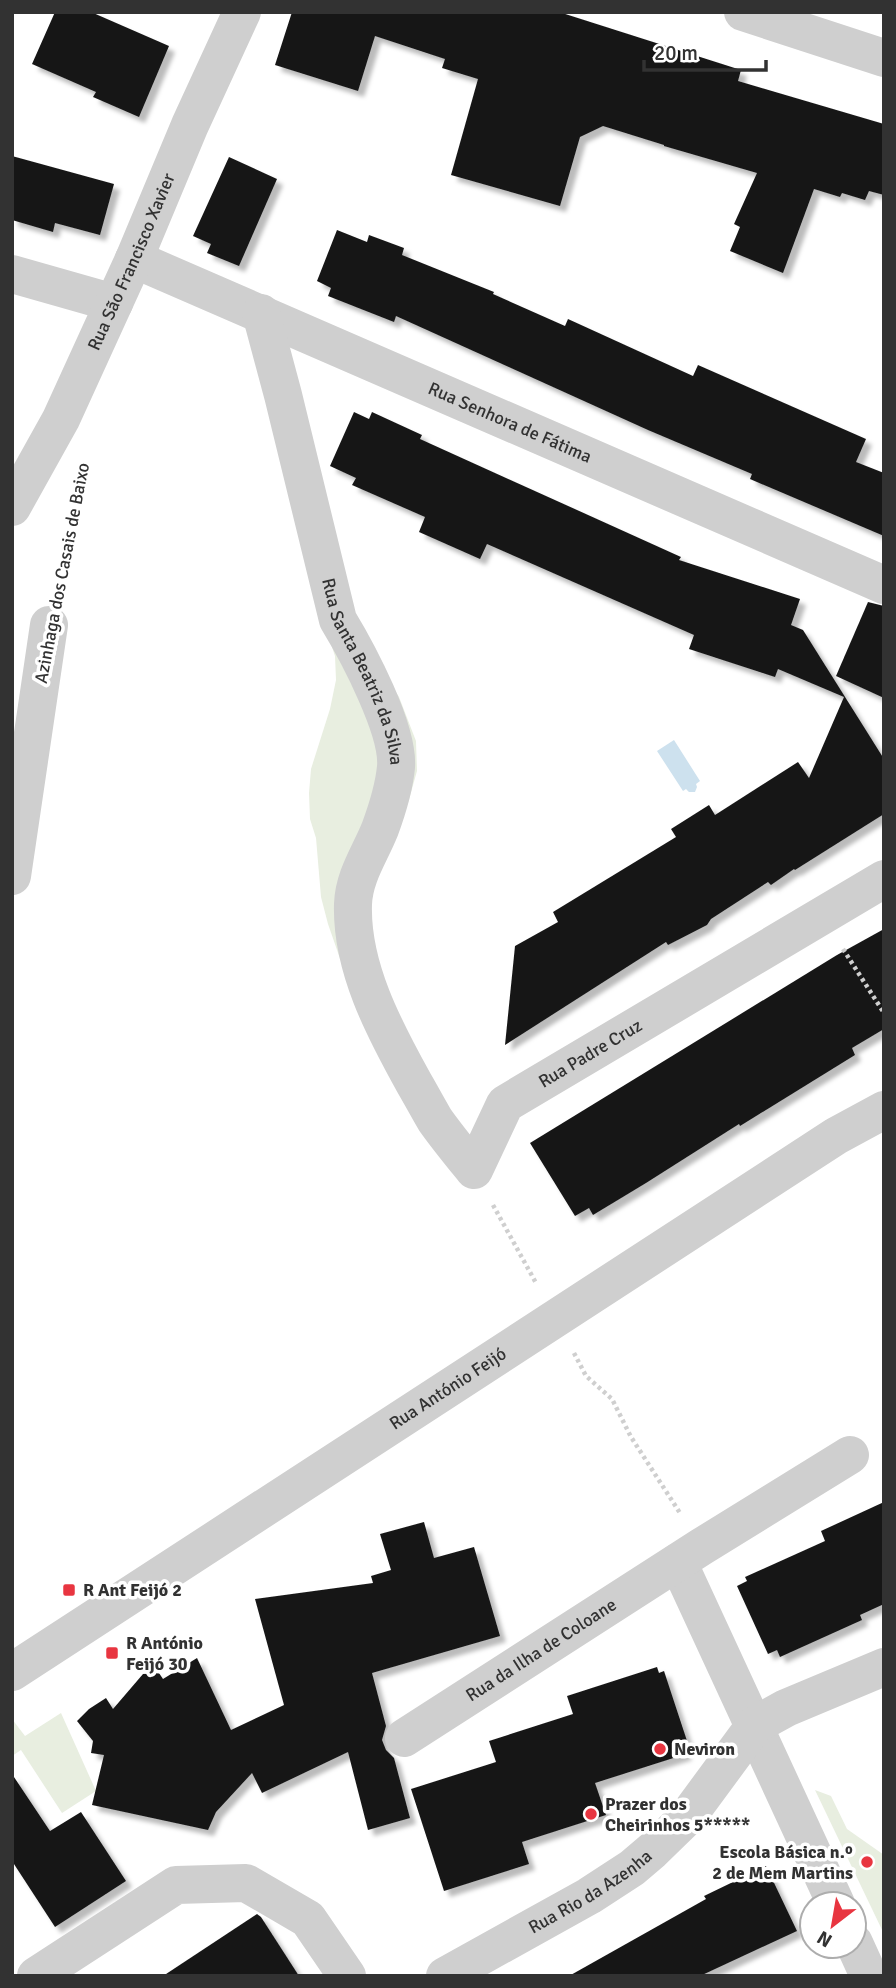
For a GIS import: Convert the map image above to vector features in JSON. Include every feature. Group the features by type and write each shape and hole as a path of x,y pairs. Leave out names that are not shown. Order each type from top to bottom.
{"street":[{"name":"Rua São Francisco Xavier","path":"12,507 61,419 242,12"},
{"path":"743,12 884,58"},
{"name":"Rua Senhora de Fátima","path":"134,259 884,585"},
{"path":"12,274 114,303"},
{"name":"Rua Santa Beatriz da Silva","path":"261,313 338,620 355,649 382,710 392,739 396,765 391,795 379,831 355,886 354,931 362,970 403,1063 435,1120 474,1170"},
{"name":"Azinhaga dos Casais de Baixo","path":"12,876 49,625"},
{"name":"Rua Padre Cruz","path":"474,1170 505,1104 884,879"},
{"name":"Rua António Feijó","path":"12,1672 836,1136 884,1110"},
{"name":"Rua da Ilha de Coloane","path":"404,1738 690,1554 850,1455"},
{"path":"690,1554 755,1725 830,1890"},
{"name":"Rua Rio da Azenha","path":"445,1976 589,1896 632,1868 688,1816 755,1725 786,1708 884,1667"},
{"path":"36,1976 176,1885 246,1883 309,1919 347,1976"},
{"path":"862,1960 869,1976"}],"path":[{"name":"Azinhaga dos Casais de Baixo","path":"49,625 84,456"},
{"path":"822,916 884,1013"},
{"path":"474,1170 586,1376 612,1399 690,1554"}],"shaded area":[{"path":"355,631 399,697 416,741 417,771 408,803 369,869 353,996 321,897 309,793 311,769 336,680 335,656 329,638"},
{"path":"61,1713 96,1791 62,1813 21,1750 12,1756 12,1719 25,1736"},
{"path":"815,1790 831,1796 847,1829 884,1855 884,1934 868,1901 868,1890 863,1890"}],"water":[{"path":"674,740 700,781 696,784 695,792 686,789 683,791 657,751"}],"building":[{"path":"55,12 91,12 169,46 139,117 93,97 96,92 32,64"},
{"path":"292,12 559,12 741,70 738,81 884,124 884,195 869,191 865,200 842,193 840,197 814,189 783,273 730,251 740,227 734,224 757,173 603,126 580,137 560,206 451,175 478,79 442,68 445,59 375,36 358,91 275,65"},
{"path":"12,156 114,184 100,235 55,223 53,232 12,220"},
{"path":"229,157 277,179 239,266 207,253 211,244 193,236"},
{"path":"337,230 367,242 369,235 404,248 402,255 494,292 493,294 565,326 568,319 693,376 698,365 866,439 856,462 884,473 884,536 750,479 752,474 396,316 394,322 328,296 331,288 317,281"},
{"path":"354,412 369,419 372,412 422,435 420,439 681,557 679,560 800,599 791,625 803,630 884,759 884,814 771,885 768,882 711,919 707,925 668,945 666,942 505,1045 515,946 558,922 553,912 676,837 671,829 709,805 715,815 798,762 809,778 844,697 778,669 775,677 689,649 694,635 487,544 480,559 419,532 425,517 352,485 356,478 330,466"},
{"path":"868,602 884,606 884,698 836,676"},
{"path":"884,929 884,1029 852,1048 855,1055 646,1183 593,1215 589,1208 575,1216 530,1143"},
{"path":"884,1502 884,1604 860,1615 862,1620 780,1657 777,1650 768,1654 737,1586 747,1581 745,1577 825,1541 821,1531"},
{"path":"424,1522 434,1558 474,1547 500,1636 372,1673 386,1726 382,1740 386,1750 394,1758 410,1818 368,1830 348,1752 262,1793 252,1773 216,1812 208,1830 92,1805 104,1755 91,1753 93,1741 77,1721 89,1709 106,1698 113,1709 143,1674 159,1673 163,1679 197,1658 231,1730 284,1705 255,1599 373,1583 371,1576 391,1570 380,1534"},
{"path":"657,1667 659,1673 664,1671 689,1747 684,1749 686,1754 595,1783 606,1815 522,1842 529,1864 444,1891 411,1789 496,1762 489,1741 573,1714 567,1696"},
{"path":"12,1774 50,1831 81,1812 126,1881 55,1927 12,1861"},
{"path":"766,1866 797,1931 700,1976 569,1976 706,1899 704,1896"},
{"path":"257,1914 299,1976 163,1976"}],"place":[{"name":"R Ant Feijó 2","path":"69,1590"},
{"name":"R António Feijó 30","path":"112,1653"},
{"name":"Neviron","path":"660,1749"},
{"name":"Prazer dos Cheirinhos 5*****","path":"591,1814"},
{"name":"Escola Básica n.º 2 de Mem Martins","path":"867,1862"}]}
